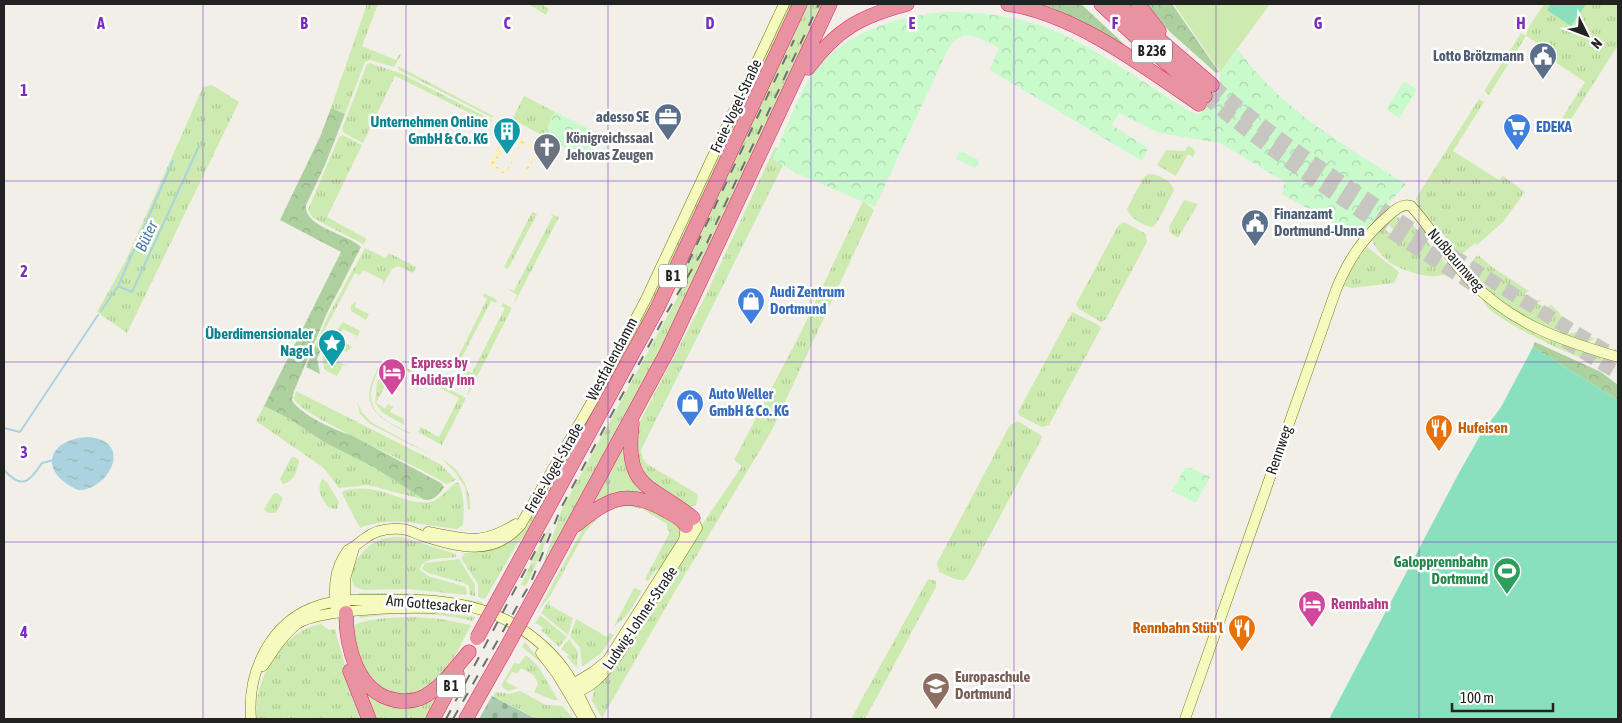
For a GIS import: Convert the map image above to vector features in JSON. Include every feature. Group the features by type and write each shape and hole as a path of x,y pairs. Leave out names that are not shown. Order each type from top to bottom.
{"highway":[{"name":"Westfalendamm","path":"432,719 658,307 800,4"},
{"name":"B 1","path":"466,719 570,531 686,314 830,4"},
{"path":"793,86 823,47 844,29 860,19 907,4"},
{"path":"1008,4 1038,11 1082,30 1206,95"},
{"name":"B 236","path":"1101,4 1134,35 1206,95"},
{"name":"B 236","path":"1118,4 1206,95"},
{"path":"1138,4 1206,95"},
{"path":"633,414 629,452 637,476 650,490 692,524"},
{"path":"570,531 602,504 629,498 659,506 692,524"},
{"path":"340,607 352,651 363,680 378,693 392,699 417,699 433,691 469,652"},
{"path":"340,607 345,658 369,719"}],"street":[{"name":"Freie-Vogel-Straße","path":"340,607 334,586 337,570 348,550 354,548 370,534 382,530 406,530 456,546 479,548 507,538 515,532 524,520 535,504 593,400 646,299 784,4"},
{"name":"Nußbaumweg","path":"1407,205 1420,217 1467,278 1502,309 1526,324 1559,339 1618,357"},
{"name":"Rennweg","path":"1185,719 1339,283 1354,252 1368,234 1398,207 1407,205"},
{"name":"Ludwig-Lohner-Straße","path":"572,689 598,669 611,656 692,524"},
{"name":"Am Gottesacker","path":"251,719 250,702 254,679 276,646 298,623 340,607 409,607 441,608 477,613 507,627 532,644 548,660 572,689 591,719"},
{"name":"Am Gottesacker","path":"572,689 584,719"}],"green space":[{"path":"367,4 378,4 362,46 396,60 399,54 401,55 394,67 370,60 365,62 345,114 331,108"},
{"path":"528,4 541,4 549,9 546,15"},
{"path":"789,4 794,4 655,303 528,532 517,544 485,599 478,597 478,584 461,558 465,553 489,550 507,542 523,528 537,509 646,310 741,106 744,106 755,83 753,82"},
{"path":"806,4 825,4 680,317 533,586 543,564 562,509 681,291 673,286"},
{"path":"1034,4 1081,4 1124,44 1123,47 1053,8"},
{"path":"1146,4 1172,4 1219,72 1216,73 1169,31"},
{"path":"1174,4 1270,4 1220,72"},
{"path":"1544,4 1618,4 1618,45 1563,132 1557,126 1585,82 1552,60 1555,54 1526,36 1528,28"},
{"path":"1551,4 1586,4 1571,26 1547,10"},
{"path":"945,12 998,16 1025,21 1050,29 1106,58 1195,114 1200,114 1219,83 1220,72 1238,49 1273,90 1293,108 1337,141 1406,184 1359,237 1282,194 1285,182 1220,143 1159,133 1119,113 1112,125 1148,148 1142,161 990,70 999,48 977,37 965,35 954,41 946,53 875,207 796,173 773,159 807,83 819,66 833,52 867,31 886,24 925,14"},
{"path":"1521,33 1526,36 1489,95 1484,91"},
{"path":"370,63 402,74 492,120 490,123 395,76 363,143 344,133 342,129 367,64"},
{"path":"398,66 493,116 493,118 399,70"},
{"path":"1404,81 1417,90 1399,118 1386,109"},
{"path":"212,85 239,102 127,333 97,312 126,260 203,87"},
{"path":"524,96 555,112 543,136 516,121 512,128 509,126"},
{"path":"1479,99 1484,102 1453,151 1499,180 1503,176 1525,192 1503,222 1477,245 1475,243 1462,254 1452,249 1445,236 1418,206 1416,198"},
{"path":"331,108 345,114 325,165 306,205 307,213 319,225 355,242 361,247 327,313 294,391 292,400 302,411 318,421 351,435 441,483 444,487 438,495 431,499 425,500 375,468 324,442 288,418 264,406 341,252 280,220 320,137"},
{"path":"555,112 601,135 590,157 576,149 574,153 543,136"},
{"path":"343,135 362,145 327,217 367,239 363,244 313,218 308,210 339,137"},
{"path":"1188,146 1193,148 1195,152 1193,157 1188,154 1176,176 1157,165 1166,150 1185,151"},
{"path":"775,147 778,148 773,159 783,165 641,450 643,459 647,464 696,493 698,496 696,505 688,508 638,473 637,427 702,303"},
{"path":"960,151 979,160 976,168 956,159"},
{"path":"1149,174 1164,179 1171,184 1174,190 1153,227 1137,221 1127,209 1144,177"},
{"path":"1184,200 1198,204 1178,238 1170,232 1169,227"},
{"path":"863,201 874,210 771,432 674,593 602,718 592,701 594,690 592,686 742,466 734,460 800,334"},
{"path":"532,212 537,214 508,269 504,267"},
{"path":"550,213 559,217 513,306 517,295 507,288 514,291 553,216"},
{"path":"1396,217 1408,219 1449,267 1449,271 1438,276 1416,274 1396,266 1382,255 1372,240 1384,228 1390,234 1394,231 1388,224"},
{"path":"1124,222 1146,234 1147,242 1106,319 1101,322 1079,309 1076,304 1118,226"},
{"path":"1367,247 1399,272 1394,283 1351,288 1344,286 1353,266"},
{"path":"365,248 386,258 389,253 416,267 413,273 398,266 392,269 382,286 383,280 363,270 360,275 355,273 322,335 327,338 321,350 315,346 329,314"},
{"path":"1478,255 1492,267 1529,291 1524,294 1533,300 1542,300 1537,303 1545,308 1551,305 1559,312 1563,321 1559,323 1567,334 1576,332 1579,333 1575,337 1584,339 1589,337 1595,338 1588,343 1571,338 1539,325 1510,307 1471,273 1470,263"},
{"path":"484,293 497,300 496,303 491,301 461,359 458,357 487,299 483,296"},
{"path":"1481,298 1538,335 1604,357 1603,363 1594,362 1544,342 1496,314 1488,308"},
{"path":"356,302 355,307 369,314 366,320 351,311 351,305"},
{"path":"503,303 512,308 467,396 470,385 460,380 463,369 472,373 505,308 501,306"},
{"path":"1072,312 1097,324 1101,328 1049,425 1042,427 1020,416 1018,412"},
{"path":"343,322 360,331 355,342 357,336 343,329 340,334 338,329"},
{"path":"337,339 352,347 347,352 331,345 326,355 349,367 343,365 337,376 325,370 322,359 331,341"},
{"path":"1535,342 1601,372 1618,385 1618,400 1533,347"},
{"path":"315,346 321,350 317,358 320,374 306,367"},
{"name":"Galopprennbahn Dortmund","path":"1533,347 1618,400 1618,719 1329,719 1460,471 1481,434 1501,407"},
{"path":"389,360 423,376 421,380 393,364 388,372 391,374 376,403 385,408 388,404 393,407 390,412 404,419 404,425 383,413 375,403 377,383"},
{"path":"380,364 372,387 371,397 373,405 381,417 411,433 409,434 386,421 378,415 372,408 370,390 373,378"},
{"path":"428,378 466,398 442,445 418,432 421,427 439,437 459,398 426,381"},
{"path":"296,391 440,464 456,480 446,484 339,429 302,407 294,399"},
{"path":"357,402 362,412 371,422 435,457 370,424 360,414"},
{"path":"264,406 288,418 324,442 375,468 425,500 368,485 339,488 324,468 256,421"},
{"path":"1018,421 1042,436 1041,440 969,574 964,580 958,580 939,572 937,563 1010,425"},
{"path":"621,449 626,451 658,502 594,503"},
{"path":"294,457 299,460 296,471 290,481 283,484 280,479 291,458"},
{"path":"441,458 454,468 463,480 469,493 470,509 468,509 465,487 455,472"},
{"path":"1185,468 1191,468 1210,477 1196,503 1172,491"},
{"path":"322,479 327,482 339,502 337,509 329,508 322,498 320,483"},
{"path":"458,482 463,498 464,514 463,525 457,529 396,522 372,524 360,528 342,494 343,491 368,489 410,501 430,502 438,499"},
{"path":"274,493 283,498 276,513 268,513 264,509"},
{"path":"635,501 679,525 682,536 661,572 656,569 648,581 645,579 670,532 667,530 667,524 644,510 630,506 614,508 603,513 586,531 550,596 537,612 586,523 594,514"},
{"path":"551,525 539,561 531,562"},
{"path":"402,537 456,554 456,557 429,560 425,562 420,570 428,576 466,587 467,595 408,589 363,590 355,587 352,581 353,567 362,553 379,540"},
{"path":"459,559 475,585 475,596 470,595 469,586 464,583 428,573 422,569 425,563"},
{"path":"537,562 527,584 525,586 521,585 531,563"},
{"path":"928,579 936,581 936,587 865,719 851,719"},
{"path":"634,588 642,591 627,615 613,628"},
{"path":"359,593 425,594 483,602 480,607 359,596"},
{"path":"550,599 549,605 573,618 568,635 541,613"},
{"path":"429,611 475,617 473,621 445,616 416,614 360,618 359,616"},
{"path":"540,615 567,637 559,647 541,630 543,628 535,624"},
{"path":"414,617 441,619 471,625 446,673 428,691 396,697 367,679 350,627 365,621"},
{"path":"576,619 607,637 610,633 614,635 601,653 582,667 580,648 570,636"},
{"path":"321,624 329,630 335,629 345,665 367,719 257,719 259,689 272,660 294,636 307,628"},
{"path":"343,628 376,696 438,696 425,719 372,719"},
{"path":"569,639 578,652 577,668 567,657 569,655 561,649"},
{"path":"525,642 543,664 522,647"},
{"path":"526,655 538,666 558,700 553,700 534,692 538,684 534,675 521,668 517,674 512,672 506,682 518,688 508,691 503,688 502,684 514,663 519,664"},
{"path":"520,691 546,705 562,706 574,719 537,719 493,696 496,692 510,694"},
{"path":"492,696 536,719 479,719"}],"sand":[{"path":"506,132 539,149 521,183 515,180 520,182 536,150 522,143 506,174 511,177 499,171 501,169 506,171 520,145 508,139 494,165 499,168 498,171 489,165"}],"water":[{"path":"90,437 104,441 111,448 114,457 112,466 98,483 89,488 78,490 65,483 57,474 52,466 52,457 56,449 64,443"}],"waterway":[{"name":"Büter","path":"101,311 118,286 132,292 199,146"},
{"path":"119,284 173,161"},
{"name":"Büter","path":"4,428 20,432 98,315"},
{"path":"4,470 21,482 29,479 42,463 54,460"}],"tunnel":[{"path":"1212,85 1233,103 1343,184 1472,268 1613,355"},
{"path":"1205,96 1303,171 1474,285"},
{"path":"1565,341 1618,373"}],"railway":[{"path":"453,719 531,582 561,508 666,314 706,245 819,4"},
{"path":"688,263 794,40"},
{"path":"446,719 546,531"}],"place":[{"name":"Lotto Brötzmann","path":"1543,80"},
{"name":"adesso SE","path":"668,141"},
{"name":"EDEKA","path":"1517,151"},
{"name":"Unternehmen Online GmbH & Co. KG","path":"507,155"},
{"name":"Königreichssaal Jehovas Zeugen","path":"547,171"},
{"name":"Finanzamt Dortmund-Unna","path":"1255,247"},
{"name":"Audi Zentrum Dortmund","path":"751,325"},
{"name":"Überdimensionaler Nagel","path":"332,367"},
{"name":"Express by Holiday Inn","path":"392,396"},
{"name":"Auto Weller GmbH & Co. KG","path":"690,427"},
{"name":"Hufeisen","path":"1439,452"},
{"name":"Galopprennbahn Dortmund","path":"1507,595"},
{"name":"Rennbahn","path":"1312,628"},
{"name":"Rennbahn Stüb'l","path":"1242,652"},
{"name":"Europaschule Dortmund","path":"936,710"}]}
